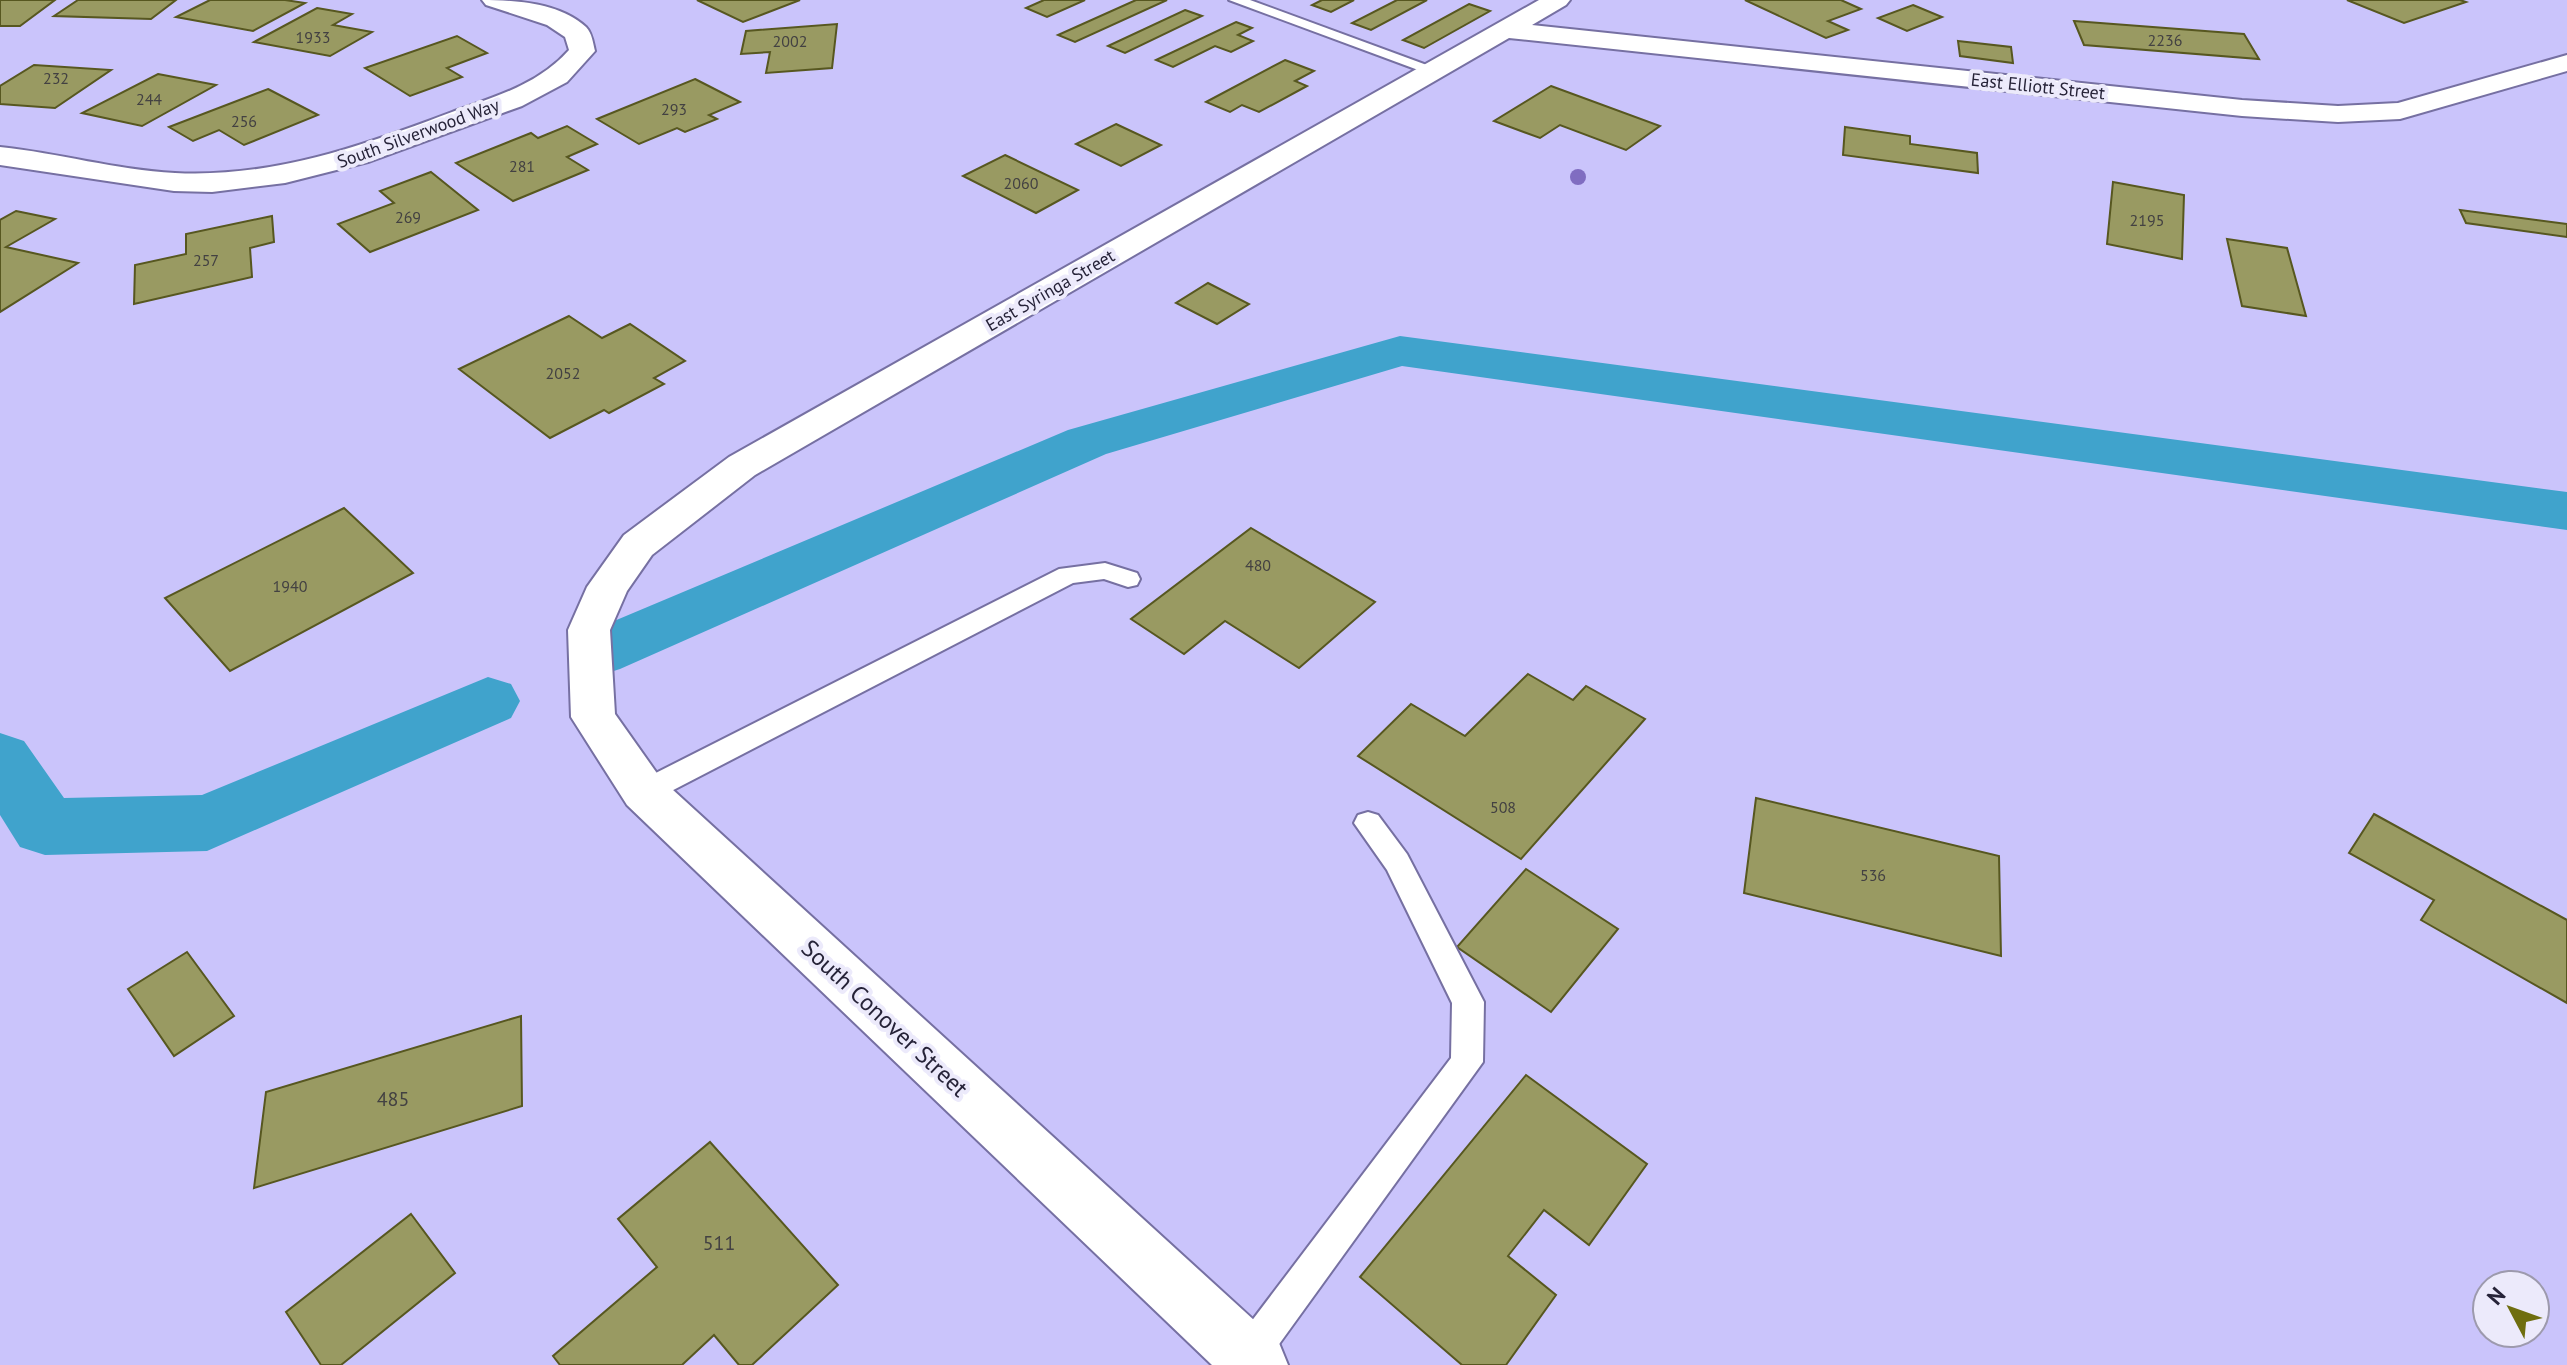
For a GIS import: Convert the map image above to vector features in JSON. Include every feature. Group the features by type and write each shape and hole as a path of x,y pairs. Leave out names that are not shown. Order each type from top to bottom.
{"street":[{"name":"South Silverwood Way","path":"0,156 176,183 278,176 380,150 539,89 568,70 582,51 577,33 556,20 495,0"},
{"name":"East Syringa Street","path":"589,630 608,587 638,545 742,466 1557,0"},
{"name":"East Elliott Street","path":"1504,30 2242,108 2338,114 2400,111 2567,63"},
{"name":"South Conover Street","path":"589,630 593,717 644,792 1252,1361"}],"lane":[{"path":"1236,0 1435,71"},
{"path":"644,792 1068,575 1105,571 1128,579"},
{"path":"1252,1361 1467,1062 1468,1002 1397,862 1368,823"}],"building":[{"path":"0,0 55,0 20,26 0,26"},
{"path":"78,0 176,0 151,19 54,16"},
{"path":"210,0 305,3 253,31 176,17"},
{"path":"697,0 800,0 743,22"},
{"path":"1044,0 1085,0 1047,17 1026,8"},
{"path":"1136,0 1167,0 1075,42 1058,35"},
{"path":"1322,0 1354,0 1331,12 1312,5"},
{"path":"1397,0 1427,0 1371,30 1352,23"},
{"path":"1745,0 1841,0 1861,9 1828,21 1848,30 1826,38"},
{"path":"2347,0 2460,0 2466,2 2404,23"},
{"path":"1469,4 1490,11 1424,48 1403,40"},
{"path":"1913,5 1942,17 1907,31 1878,18"},
{"path":"317,8 352,14 333,25 372,32 330,56 254,42"},
{"path":"1185,10 1202,16 1125,53 1108,46"},
{"path":"2074,21 2244,34 2259,59 2084,45"},
{"path":"1236,22 1252,28 1238,35 1253,41 1231,52 1215,46 1173,67 1156,60"},
{"path":"837,24 832,68 766,73 770,52 741,54 746,31"},
{"path":"457,36 487,53 447,68 462,77 410,96 365,68"},
{"path":"1958,41 2011,47 2013,63 1960,56"},
{"path":"1285,60 1314,71 1295,81 1307,86 1259,112 1242,105 1230,112 1206,102"},
{"path":"34,65 111,70 55,108 0,104 0,86"},
{"path":"158,74 216,85 142,126 82,113"},
{"path":"695,79 740,102 709,115 717,119 685,132 677,128 639,144 597,119"},
{"path":"1551,86 1660,126 1626,150 1560,125 1540,138 1494,121"},
{"path":"268,89 318,115 244,145 219,130 193,141 169,127"},
{"path":"1116,124 1161,145 1121,166 1076,144"},
{"path":"567,126 597,144 567,157 588,170 513,201 456,163 531,133 538,138"},
{"path":"1845,127 1910,136 1910,144 1977,153 1978,173 1843,155"},
{"path":"1005,155 1078,190 1036,213 963,176"},
{"path":"431,172 478,210 370,252 338,224 394,203 380,191"},
{"path":"2113,182 2184,195 2182,259 2107,244"},
{"path":"2460,210 2567,224 2567,237 2466,223"},
{"path":"16,211 55,219 6,247 78,263 0,312 0,220"},
{"path":"272,216 274,242 250,248 252,277 134,304 135,265 186,254 186,234"},
{"path":"2227,239 2287,248 2306,316 2242,306"},
{"path":"1208,283 1249,304 1217,324 1176,303"},
{"path":"569,316 602,338 630,324 685,361 654,378 664,384 609,413 604,410 550,438 459,369"},
{"path":"344,508 413,573 230,671 165,598"},
{"path":"1251,528 1375,602 1299,668 1225,621 1184,654 1131,619"},
{"path":"1528,674 1573,700 1586,686 1645,719 1521,859 1358,756 1411,704 1465,736"},
{"path":"1756,798 1999,856 2001,956 1744,893"},
{"path":"2374,814 2567,920 2567,1003 2421,920 2434,900 2349,853"},
{"path":"1526,869 1618,929 1551,1012 1457,947"},
{"path":"187,952 234,1016 174,1056 128,989"},
{"path":"521,1016 522,1106 254,1188 266,1092"},
{"path":"1526,1075 1647,1164 1589,1245 1544,1210 1508,1256 1556,1295 1506,1365 1462,1365 1360,1277"},
{"path":"710,1142 838,1285 752,1365 739,1365 714,1335 682,1365 560,1365 553,1356 657,1267 618,1219"},
{"path":"411,1214 455,1273 341,1365 321,1365 286,1312"}],"waterway":[{"path":"598,653 1087,442 1400,351 2567,511"},
{"path":"0,759 45,827 207,823 488,701"}]}
